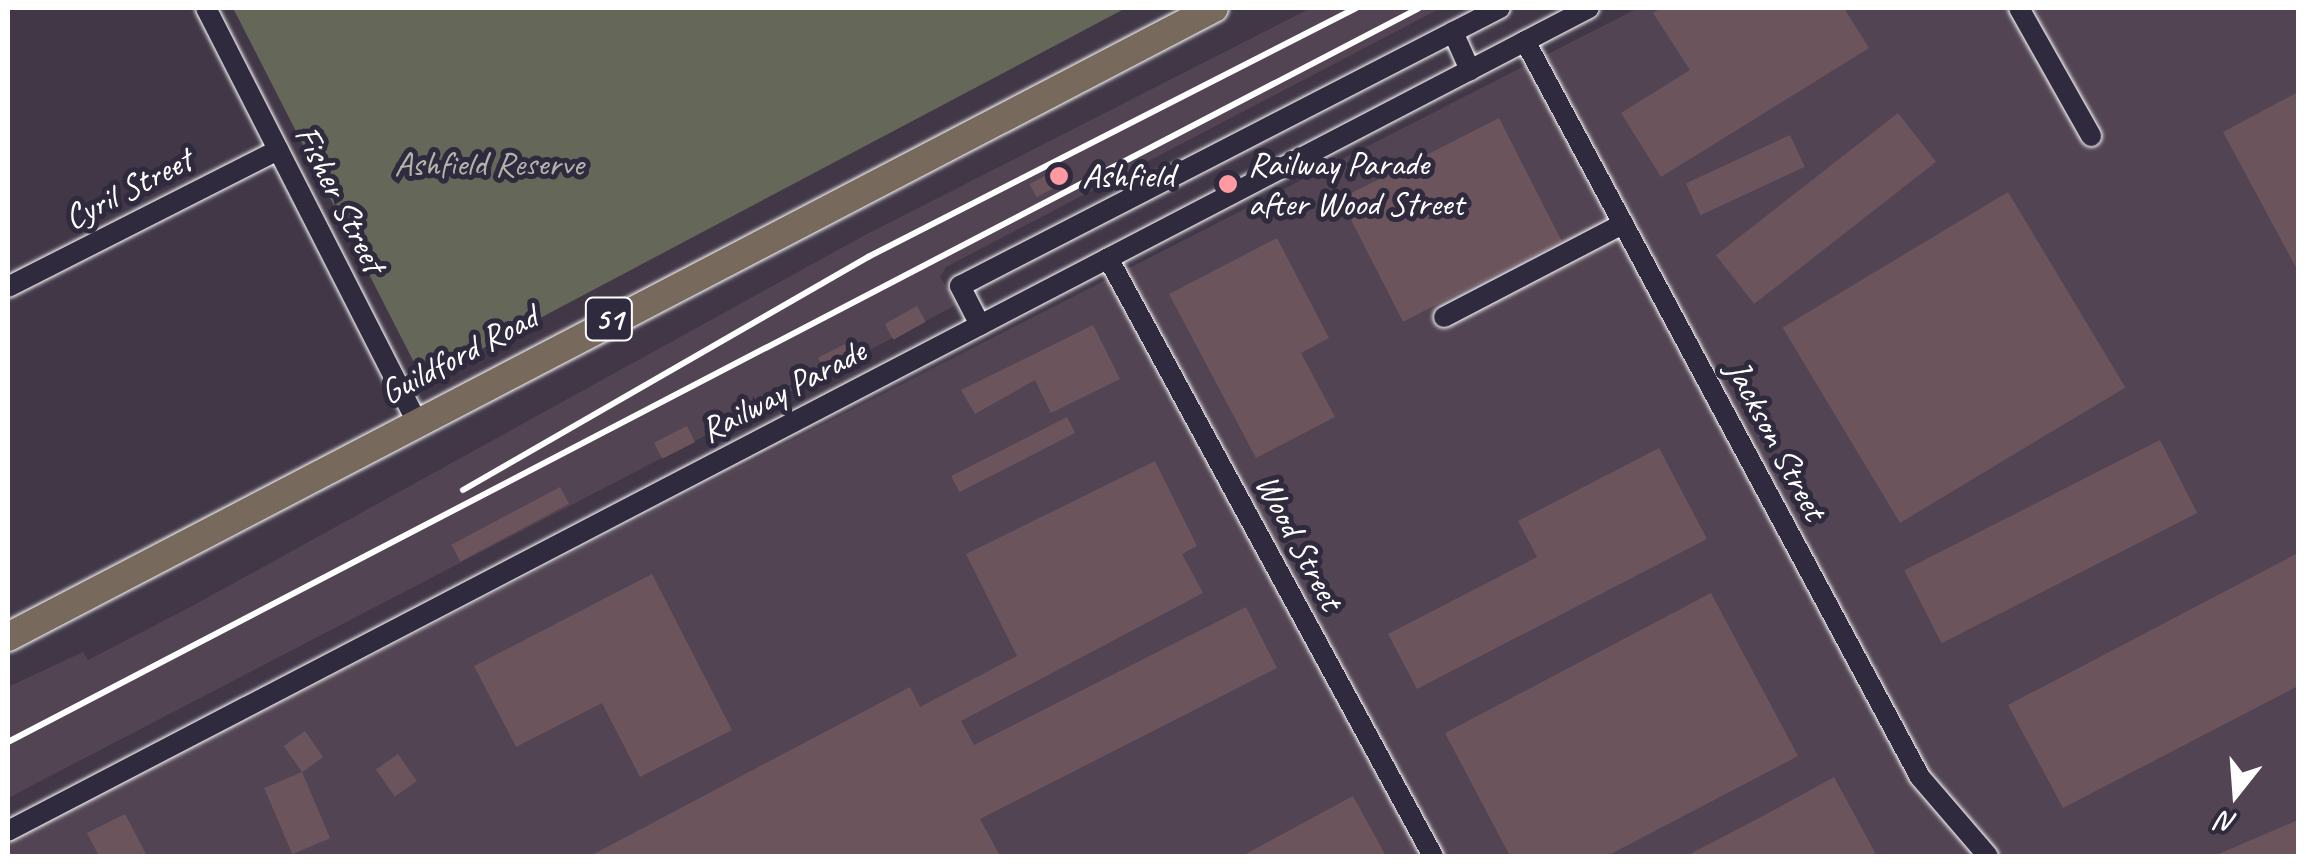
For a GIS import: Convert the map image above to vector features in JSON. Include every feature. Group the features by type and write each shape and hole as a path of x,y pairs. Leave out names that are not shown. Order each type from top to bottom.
{"highway":[{"name":"Guildford Road","path":"8,637 415,419 1214,8"}],"street":[{"name":"Fisher Street","path":"206,8 415,419"},
{"path":"980,325 960,286 1500,8"},
{"name":"Railway Parade","path":"8,832 1590,8"},
{"path":"2019,8 2091,136"},
{"path":"1453,32 1470,70"},
{"name":"Jackson Street","path":"1525,41 1920,777 1988,856"},
{"name":"Cyril Street","path":"8,287 278,150"},
{"path":"1444,317 1623,224"},
{"name":"Wood Street","path":"1108,258 1433,856"}],"shaded area":[{"path":"1311,8 1441,8 946,267 940,277 958,304 8,798 8,687 83,652 88,660 194,605 865,235"},
{"path":"1638,8 2298,8 2298,856 8,856 8,841"}],"green space":[{"name":"Ashfield Reserve","path":"233,8 1126,8 423,380"}],"building":[{"path":"1662,8 1844,8 1869,48 1661,177 1621,113 1690,70 1653,13"},
{"path":"2298,92 2298,271 2223,132"},
{"path":"1898,113 1936,162 1754,304 1716,255"},
{"path":"1499,118 1562,241 1403,322 1340,199"},
{"path":"1790,135 1805,167 1701,215 1686,184"},
{"path":"1056,170 1063,183 1037,197 1030,184"},
{"path":"2008,192 2125,387 1900,523 1783,327"},
{"path":"1277,238 1329,338 1301,353 1335,417 1256,458 1169,294"},
{"path":"917,306 926,322 893,340 885,324"},
{"path":"1093,325 1120,379 1051,413 1035,380 975,414 961,390"},
{"path":"851,341 859,357 826,374 818,358"},
{"path":"1067,417 1075,433 959,492 951,476"},
{"path":"687,426 695,442 662,459 654,443"},
{"path":"2160,440 2197,513 1942,643 1904,570"},
{"path":"1659,448 1707,539 1417,689 1388,634 1537,557 1518,521"},
{"path":"1155,461 1197,546 1182,554 1203,593 961,721 974,745 1246,607 1277,668 980,819 1000,856 590,856 910,687 920,707 1017,656 966,554"},
{"path":"560,487 569,504 460,562 451,545"},
{"path":"2298,553 2298,686 2063,808 2008,705"},
{"path":"652,574 732,730 640,777 602,703 516,747 474,666"},
{"path":"1711,593 1798,756 1607,856 1510,856 1445,733"},
{"path":"305,731 323,757 302,772 284,746"},
{"path":"398,754 417,781 395,797 376,769"},
{"path":"302,772 330,838 292,854 264,788"},
{"path":"1834,777 1877,856 1686,856 1763,816"},
{"path":"1353,796 1386,856 1242,856"},
{"path":"125,814 147,856 99,856 87,833"},
{"path":"2298,820 2298,856 2214,856"}],"railway":[{"path":"463,490 868,257 1356,8"},
{"path":"8,742 1419,8"}],"place":[{"name":"Ashfield","path":"1059,176"},
{"name":"Railway Parade after Wood Street","path":"1228,184"}]}
